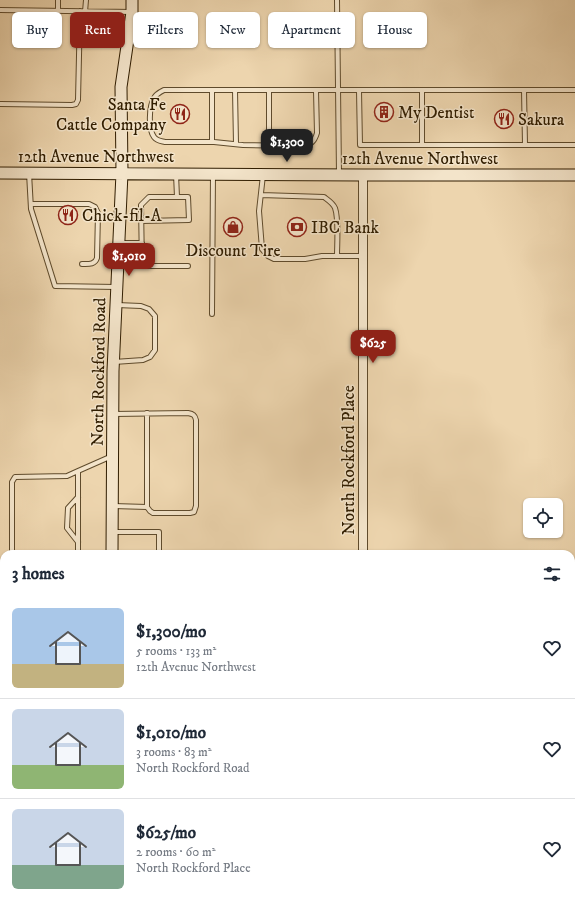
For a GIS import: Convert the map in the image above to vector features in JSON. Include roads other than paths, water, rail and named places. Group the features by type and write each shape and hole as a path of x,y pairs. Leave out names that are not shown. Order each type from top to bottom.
{"main road":[{"name":"North Rockford Road","path":"112,550 114,362 122,173 121,87 132,12 132,0"},
{"name":"12th Avenue Northwest","path":"0,173 575,175"}],"street":[{"name":"North Rockford Place","path":"363,175 363,550"}],"lane":[{"path":"58,0 58,11"},
{"path":"0,10 85,12 86,0"},
{"path":"337,0 339,175"},
{"path":"0,104 76,104 78,100 80,11"},
{"path":"125,12 132,12"},
{"path":"316,91 317,133 315,140 310,144 301,146 212,142 165,142 158,140 153,136 150,127 153,99 157,94 164,90 575,90"},
{"path":"212,90 212,142"},
{"path":"235,90 236,144"},
{"path":"422,90 422,145"},
{"path":"524,90 525,145"},
{"path":"269,91 269,145"},
{"path":"360,91 360,145 575,145"},
{"path":"29,173 31,209 55,286 117,287"},
{"path":"176,174 177,197"},
{"path":"212,314 213,174"},
{"path":"263,174 259,211 262,249 268,256 274,259 305,259 322,256 363,256"},
{"path":"261,195 324,197 331,202 335,208 337,256"},
{"path":"142,221 189,220 188,197 149,197 142,205 142,221 142,266 188,266"},
{"path":"30,204 89,204 95,207 98,213 97,258 96,262 82,264"},
{"path":"119,243 142,243"},
{"path":"114,362 143,360 150,357 155,350 155,316 149,309 141,306 116,305"},
{"path":"113,414 147,413 188,413 195,416 194,512 153,513 147,507 147,413"},
{"path":"12,550 12,482 15,477 67,476 112,456"},
{"path":"78,472 78,550"},
{"path":"78,498 68,508 67,528 78,542"},
{"path":"112,506 147,507"},
{"path":"112,532 159,532 159,550"}],"place":[{"name":"My Dentist","path":"384,112"},
{"name":"Santa Fe Cattle Company","path":"180,114"},
{"name":"Sakura","path":"504,119"},
{"name":"Chick-fil-A","path":"68,215"},
{"name":"Discount Tire","path":"233,227"},
{"name":"IBC Bank","path":"297,227"}]}
